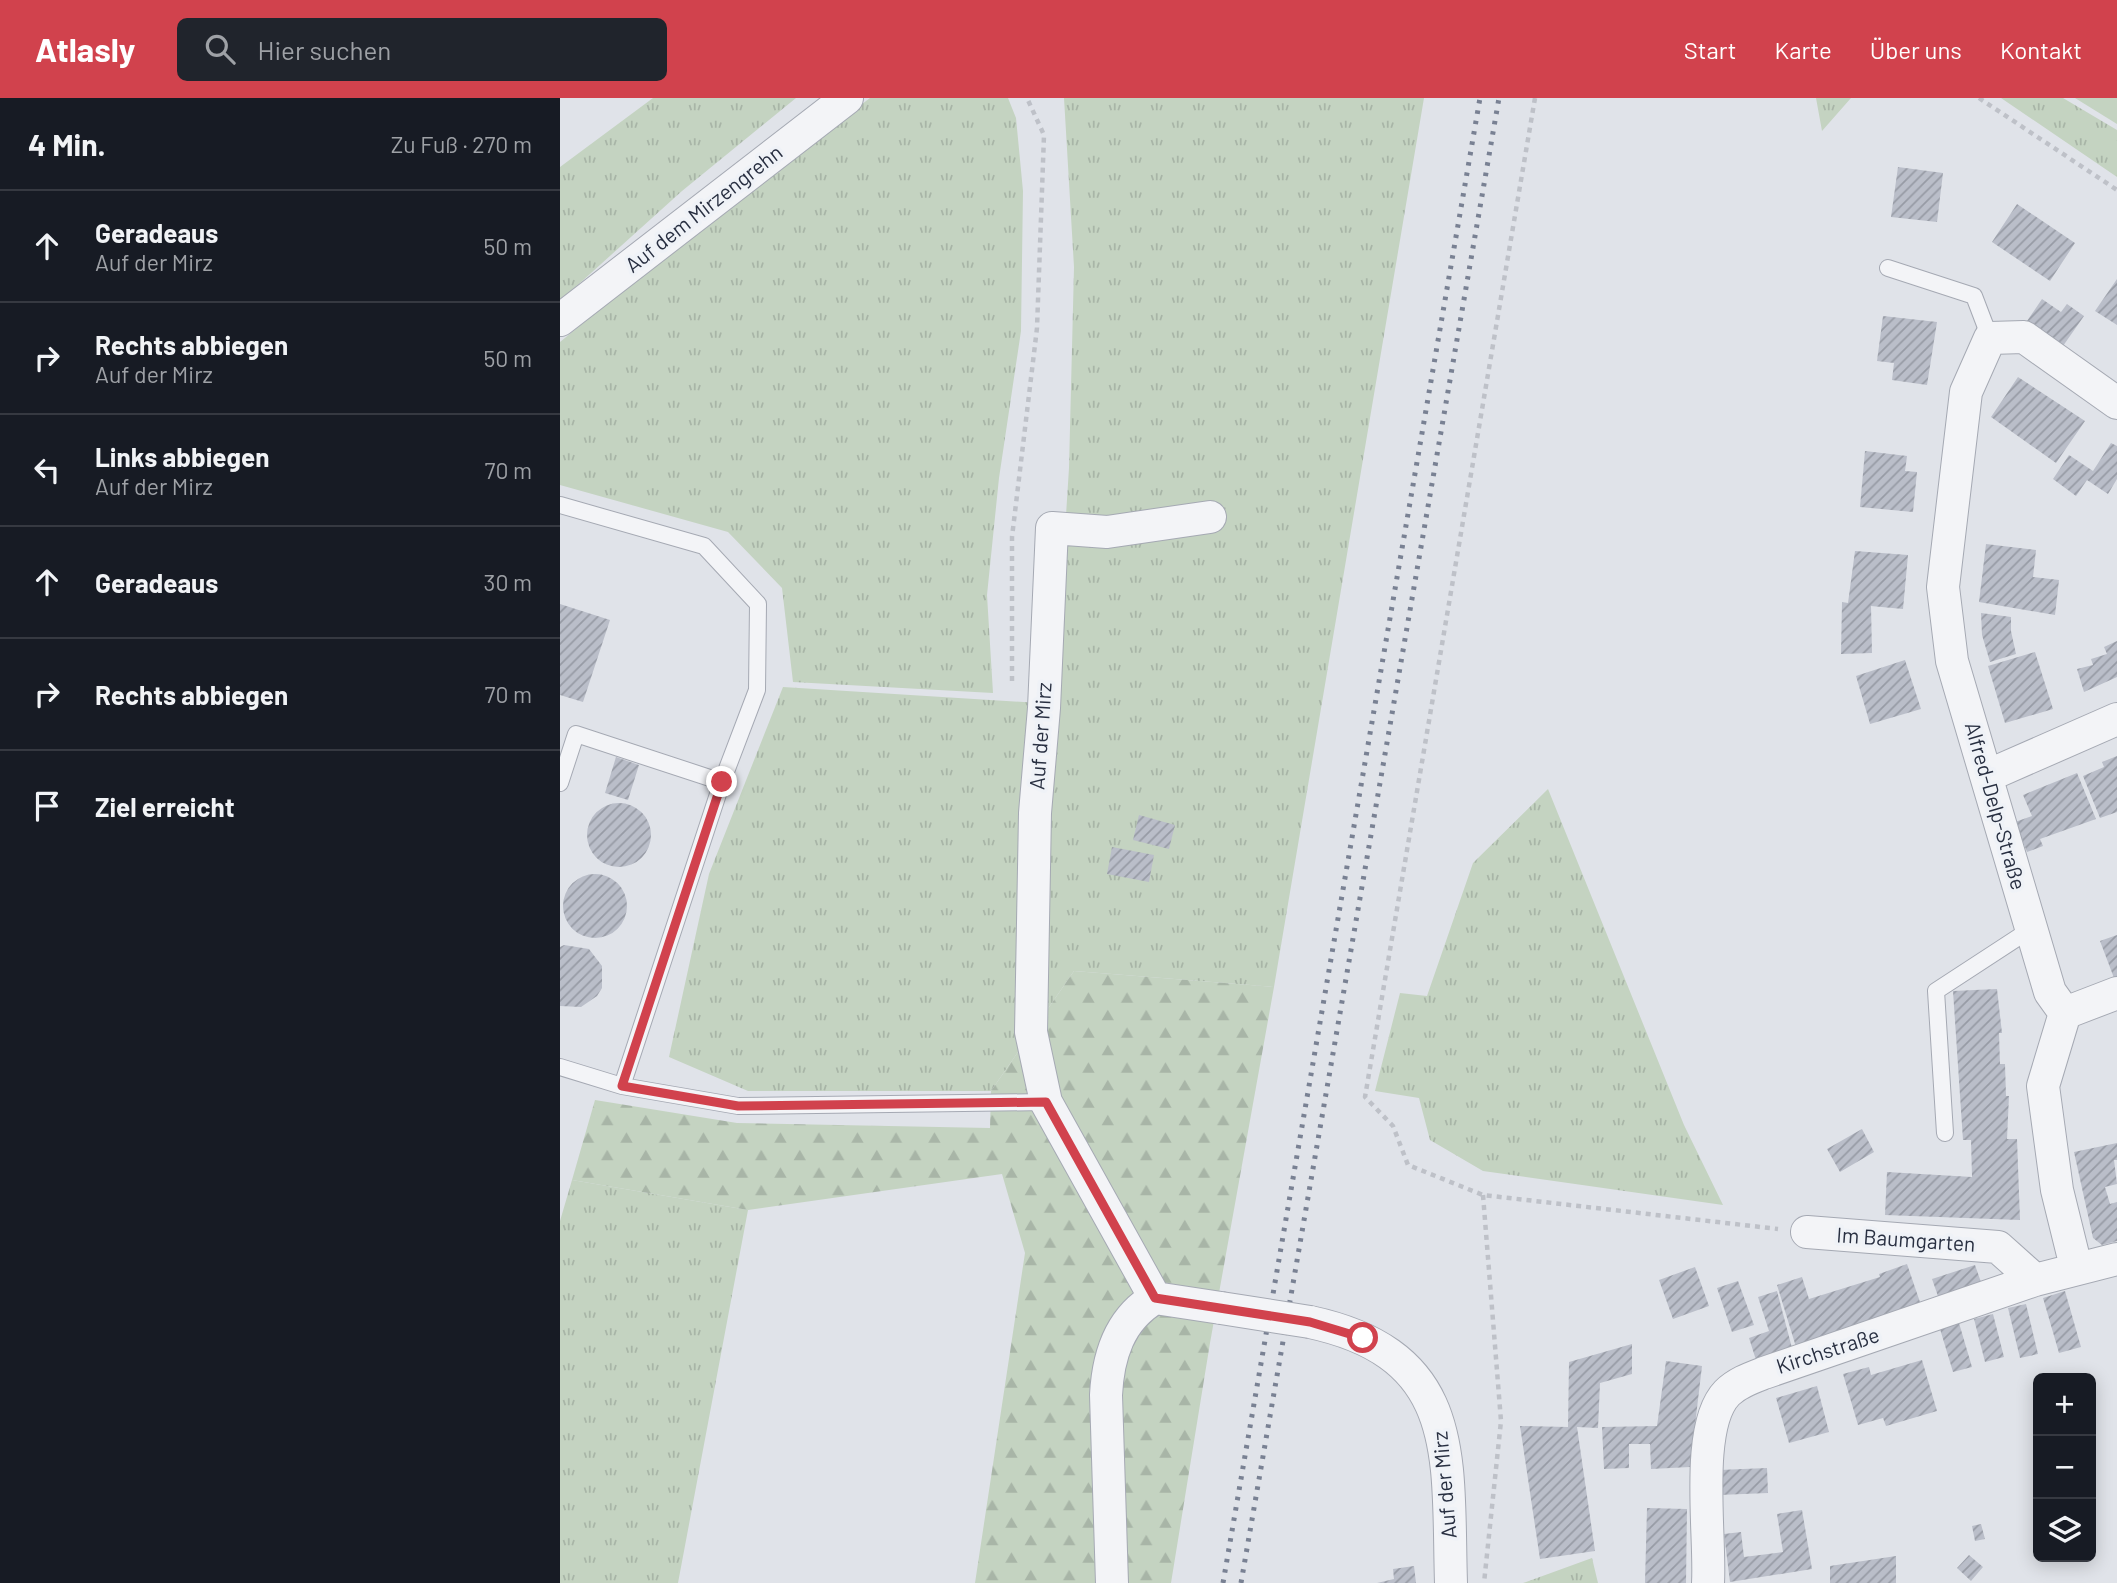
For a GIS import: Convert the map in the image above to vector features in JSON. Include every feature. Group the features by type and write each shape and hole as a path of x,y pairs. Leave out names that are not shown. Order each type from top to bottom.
{"street":[{"name":"Auf dem Mirzengrehn","path":"560,320 848,98"},
{"path":"1990,338 2024,337 2117,403"},
{"name":"Alfred-Delp-Straße","path":"1990,338 1966,392 1943,587 1952,662 2050,992 2065,1013"},
{"name":"Auf der Mirz","path":"1210,517 1107,532 1052,528 1044,708 1035,813 1031,1032 1046,1102 1155,1298 1338,1328 1398,1360 1429,1400 1441,1425 1446,1451 1451,1583"},
{"path":"1987,776 2117,719"},
{"path":"2076,1267 2057,1190 2043,1086 2065,1013 2117,993"},
{"name":"Im Baumgarten","path":"1807,1233 1998,1247 2035,1280"},
{"name":"Kirchstraße","path":"1707,1583 1709,1445 1714,1417 1726,1394 1764,1373 2035,1280 2076,1267 2117,1259"},
{"path":"1112,1583 1105,1418 1107,1373 1120,1334 1141,1306 1155,1298"}],"lane":[{"path":"1888,268 1974,296 1990,338"},
{"path":"560,505 704,546 758,604 757,690 722,782 622,1086"},
{"path":"560,783 576,734 722,782"},
{"path":"1945,1133 1936,991 2031,929"},
{"path":"560,1066 622,1086 738,1106 1046,1102"}],"path":[{"path":"1013,689 1012,537 1037,328 1044,135 1027,98"},
{"path":"1535,98 1365,1097 1393,1126 1408,1165 1483,1195 1807,1233"},
{"path":"1979,98 2117,190"},
{"path":"1483,1195 1502,1421 1485,1583"}],"green space":[{"path":"653,98 796,98 682,191 560,301 560,167"},
{"path":"870,98 1008,98 1016,118 1023,191 1021,331 999,478 987,595 993,693 793,682 782,588 728,532 560,485 560,342 711,218"},
{"path":"1064,98 1424,98 1274,987 1074,971 991,1091 748,1091 669,1057 709,874 783,687 1054,704 1069,468 1074,267"},
{"path":"1816,98 1851,98 1822,131"},
{"path":"2001,98 2063,98 2117,130 2117,177"},
{"path":"2075,98 2117,98 2117,124"},
{"path":"1548,789 1684,1125 1723,1205 1483,1171 1430,1140 1419,1098 1375,1091 1400,993 1427,996 1473,863"},
{"path":"1074,971 1274,987 1210,1343 1171,1583 975,1583 1025,1253 1002,1174 748,1210 572,1180 595,1100 737,1123 990,1128 991,1091"},
{"path":"572,1180 748,1210 678,1583 560,1583 560,1221"},
{"path":"1592,1558 1598,1583 1523,1583"}],"building":[{"path":"1898,167 1943,173 1937,222 1891,217"},
{"path":"2017,204 2075,243 2050,281 1992,242"},
{"path":"2117,279 2117,325 2095,311"},
{"path":"2042,299 2061,312 2067,304 2084,316 2063,346 2027,321"},
{"path":"1883,316 1937,322 1927,385 1892,380 1894,363 1877,361"},
{"path":"2018,377 2085,421 2056,463 1991,417"},
{"path":"2111,443 2117,446 2117,479 2108,494 2087,480 2076,496 2053,479 2069,455 2093,471"},
{"path":"1865,451 1907,456 1905,471 1917,472 1913,512 1860,507"},
{"path":"1986,544 2036,550 2033,577 2059,580 2055,615 1979,602"},
{"path":"1855,551 1908,555 1903,609 1871,606 1872,653 1841,654 1842,602 1848,603"},
{"path":"560,604 610,620 583,702 560,695"},
{"path":"1981,613 2011,617 2016,654 1990,662 1982,635"},
{"path":"2117,641 2117,677 2084,692 2077,669 2093,665 2091,659 2107,654 2104,647"},
{"path":"2035,652 2053,709 2005,723 1988,666"},
{"path":"1905,660 1921,709 1870,724 1856,676"},
{"path":"2117,756 2117,812 2100,818 2083,776 2104,767 2102,762"},
{"path":"616,757 639,765 628,800 605,793"},
{"path":"2077,773 2096,819 2040,839 2043,846 2027,852 2015,822 2032,816 2023,795"},
{"path":"613,803 625,803 642,812 649,823 649,847 642,858 625,867 613,867 601,862 592,853 587,841 587,829 592,817 601,808"},
{"path":"1139,815 1175,825 1169,849 1133,840"},
{"path":"1112,847 1154,855 1149,882 1107,874"},
{"path":"589,874 601,874 618,883 625,894 625,918 618,929 601,938 589,938 577,933 568,924 563,912 563,900 568,888 577,879"},
{"path":"2117,935 2117,977 2114,978 2100,941"},
{"path":"564,945 589,949 602,966 602,988 597,996 581,1007 560,1006 560,947"},
{"path":"1997,989 2002,1033 1999,1033 2000,1064 2005,1064 2006,1096 2009,1096 2007,1139 2017,1139 2020,1220 1885,1215 1887,1172 1972,1177 1971,1140 1963,1140 1953,991"},
{"path":"1862,1129 1874,1152 1840,1172 1827,1149"},
{"path":"2117,1143 2117,1160 2114,1160 2117,1184 2105,1187 2110,1204 2117,1202 2117,1241 2102,1245 2093,1238 2074,1152"},
{"path":"1907,1264 1921,1305 1796,1347 1777,1285 1802,1277 1809,1299 1880,1277 1879,1274"},
{"path":"1975,1265 1982,1285 1939,1299 1932,1279"},
{"path":"1695,1267 1709,1306 1673,1319 1659,1280"},
{"path":"1738,1281 1754,1325 1732,1332 1717,1288"},
{"path":"1777,1291 1792,1348 1756,1360 1749,1338 1769,1331 1758,1297"},
{"path":"2065,1291 2081,1347 2059,1353 2043,1298"},
{"path":"2026,1304 2038,1354 2020,1358 2008,1308"},
{"path":"1993,1314 2004,1357 1985,1362 1974,1319"},
{"path":"1959,1323 1972,1367 1953,1372 1940,1329"},
{"path":"1632,1344 1632,1374 1600,1383 1598,1428 1577,1427 1595,1551 1540,1559 1520,1426 1568,1427 1569,1362"},
{"path":"1922,1360 1937,1411 1886,1426 1883,1418 1858,1425 1843,1374 1869,1367 1871,1375"},
{"path":"1666,1361 1702,1366 1690,1467 1651,1469 1650,1444 1629,1444 1629,1468 1604,1469 1602,1427 1657,1426"},
{"path":"1817,1386 1829,1432 1789,1443 1776,1398"},
{"path":"1767,1468 1768,1493 1719,1495 1719,1470"},
{"path":"1647,1508 1687,1509 1686,1583 1645,1583"},
{"path":"1802,1510 1812,1569 1730,1582 1724,1534 1741,1532 1744,1557 1783,1552 1777,1514"},
{"path":"1981,1524 1985,1539 1975,1541 1972,1526"},
{"path":"1969,1555 1983,1567 1971,1581 1957,1568"},
{"path":"1896,1556 1896,1583 1830,1583 1830,1566"},
{"path":"1414,1566 1416,1583 1377,1583 1394,1579 1393,1569"}],"railway":[{"path":"1223,1583 1480,98"},
{"path":"1241,1583 1499,98"}],"route":[{"path":"722,782 622,1086 738,1106 1046,1102 1155,1298 1310,1322 1338,1328 1363,1338"}]}
